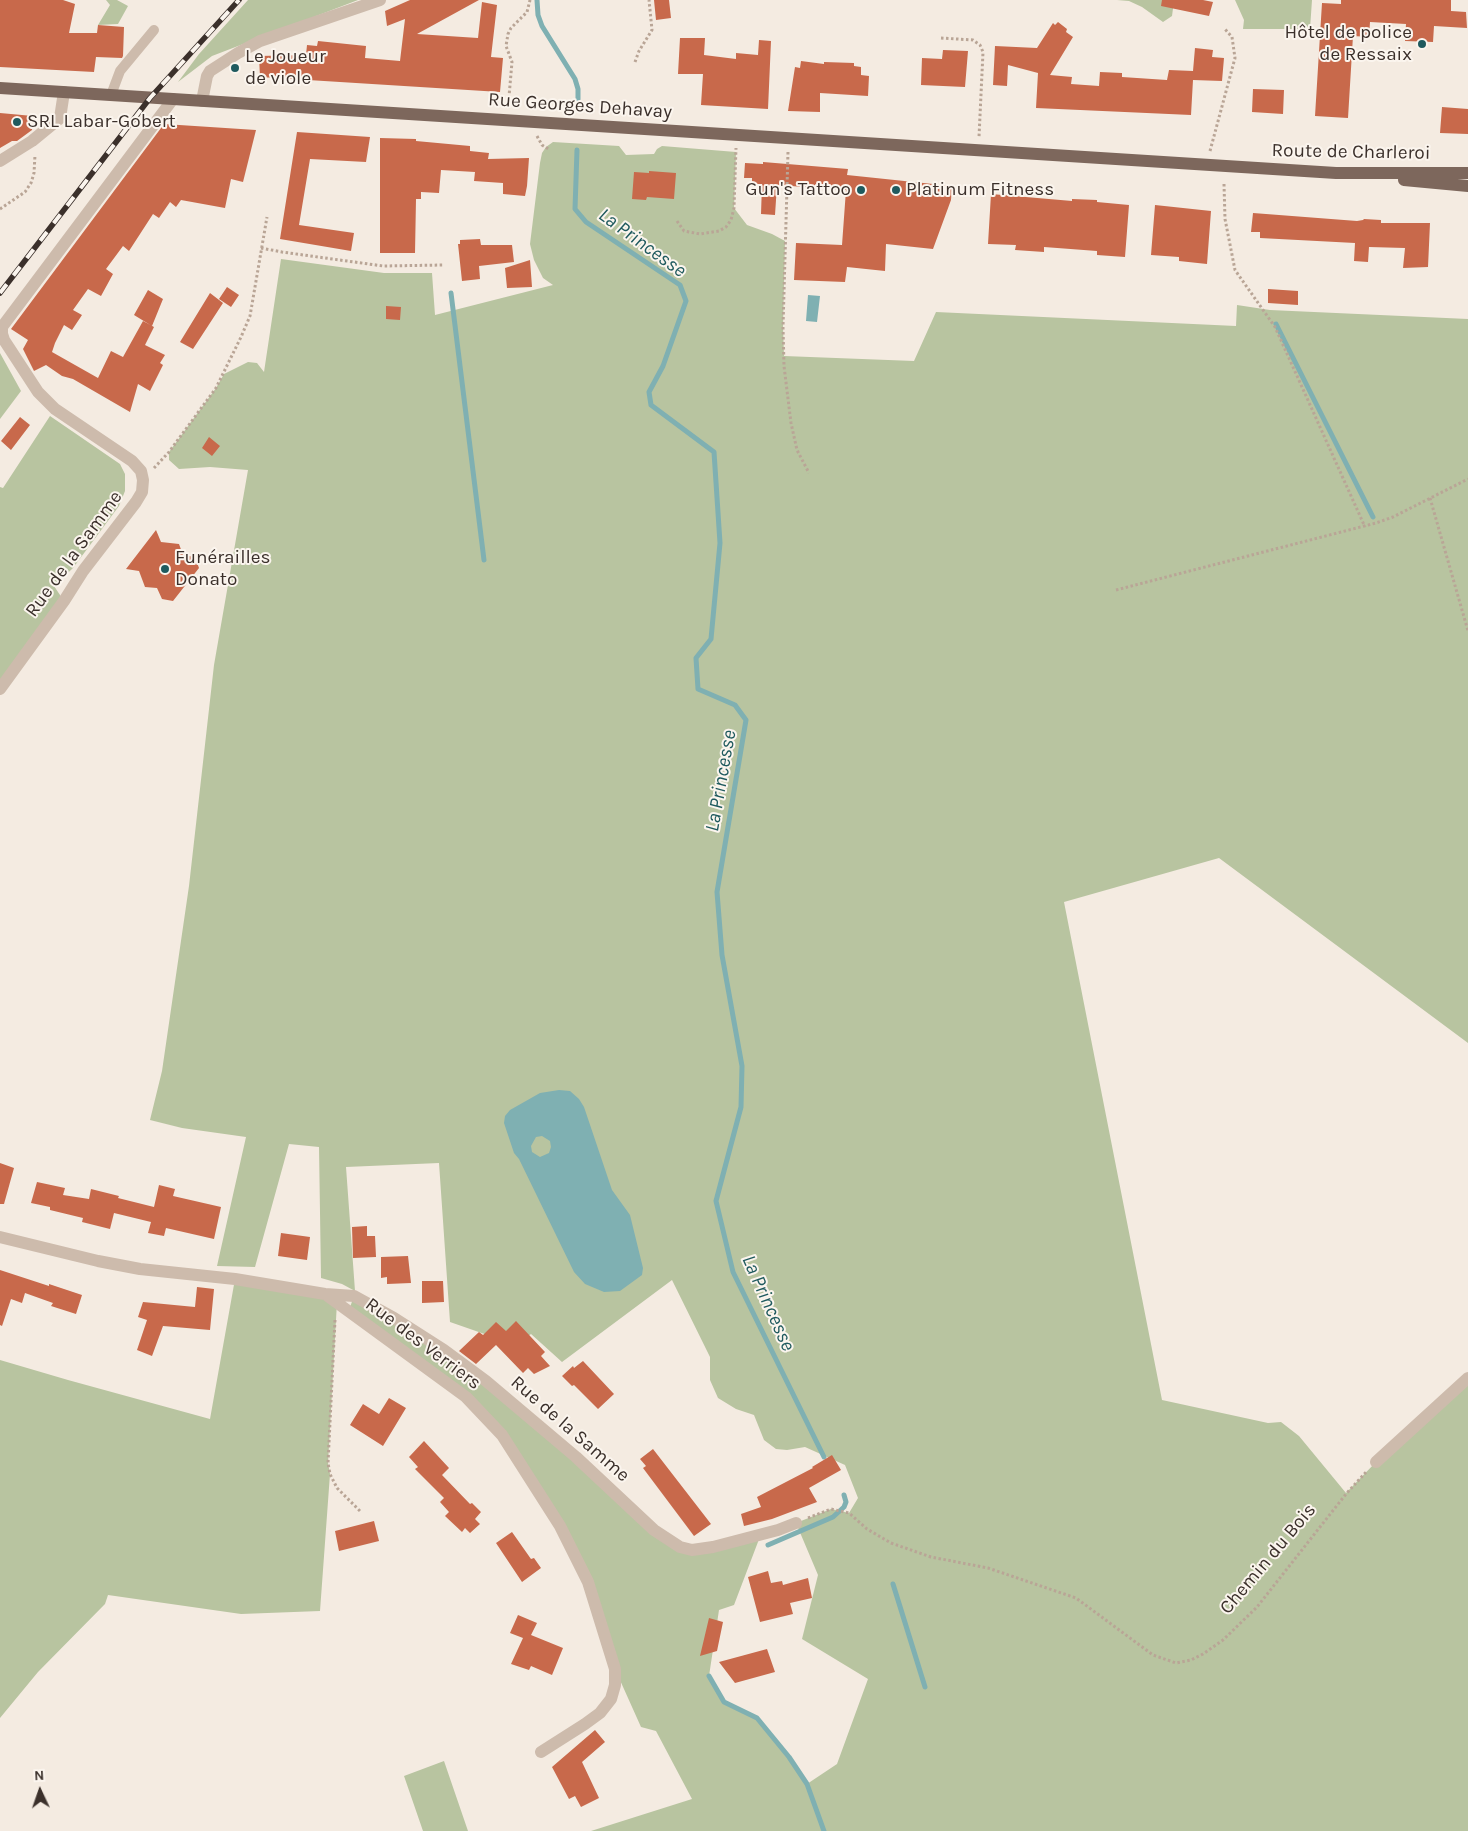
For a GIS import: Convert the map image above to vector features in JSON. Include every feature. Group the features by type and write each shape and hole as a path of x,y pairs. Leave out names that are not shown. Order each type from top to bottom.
{"main road":[{"name":"Rue Georges Dehavay","path":"0,88 1206,165"},
{"name":"Route de Charleroi","path":"1206,165 1336,174 1468,173"},
{"path":"1336,174 1468,186"}],"street":[{"path":"202,101 207,76 210,71 238,53 260,41 380,0"},
{"path":"0,161 32,141 60,118 64,92"},
{"name":"Rue de la Samme","path":"0,688 64,601 83,571 136,502 142,492 144,480 141,471 132,460 55,409 38,392 4,340 2,327 173,99"},
{"name":"Rue des Verriers","path":"0,1237 98,1261 140,1269 235,1279 325,1294 466,1397 502,1435 560,1526 588,1582 615,1668 615,1685 611,1699 600,1713 541,1752"},
{"name":"Rue de la Samme","path":"325,1294 354,1296 394,1318 444,1350 486,1381 576,1456 654,1530 680,1547 692,1550 712,1547 778,1530 796,1523"},
{"path":"1376,1462 1468,1378"}],"lane":[{"path":"111,95 120,71 154,30"}],"path":[{"path":"507,120 512,62 506,46 507,40 511,28 527,12 530,0"},
{"path":"635,62 639,51 652,30 649,0"},
{"path":"1206,165 1234,58 1232,38 1224,28"},
{"path":"941,38 973,40 980,45 983,52 981,151"},
{"path":"677,221 684,231 700,234 719,231 726,227 731,220 734,208 736,135"},
{"path":"788,138 783,327 784,366 791,423 797,450 809,474"},
{"path":"0,209 24,192 31,183 36,160 32,141"},
{"path":"1224,184 1225,219 1235,270 1275,328 1365,527"},
{"path":"144,480 191,423 216,388 229,363 250,316 267,217"},
{"path":"261,248 383,266 444,266"},
{"path":"1116,590 1365,527 1393,517 1468,479"},
{"path":"1430,498 1468,631"},
{"path":"337,1302 329,1468 337,1488 360,1510"},
{"name":"Chemin du Bois","path":"796,1523 832,1509 849,1513 867,1529 891,1543 931,1557 988,1568 1076,1598 1152,1655 1176,1663 1191,1660 1203,1654 1223,1640 1257,1607 1346,1494 1376,1462"}],"green space":[{"path":"106,0 117,0 128,6 118,24 98,25 110,5"},
{"path":"248,0 358,0 212,56 178,82 199,54"},
{"path":"1117,0 1174,0 1172,16 1163,22 1142,7 1129,1"},
{"path":"1235,0 1312,0 1310,29 1243,29 1244,20"},
{"path":"553,142 619,146 626,155 654,154 662,146 736,152 734,208 747,225 785,241 784,356 914,361 936,312 1236,326 1237,305 1270,310 1468,319 1468,1043 1219,858 1064,902 1162,1400 1268,1423 1281,1422 1299,1436 1346,1493 1376,1462 1468,1378 1468,1831 591,1831 692,1799 656,1731 641,1727 615,1669 588,1582 502,1435 466,1397 349,1310 354,1296 444,1350 680,1547 761,1534 734,1605 719,1610 709,1676 724,1702 757,1718 789,1757 807,1784 837,1764 868,1679 802,1639 818,1575 796,1523 831,1509 849,1513 858,1498 845,1465 805,1447 787,1450 776,1449 764,1440 754,1415 736,1409 718,1398 710,1380 710,1357 672,1280 562,1362 531,1334 516,1345 450,1322 439,1163 346,1167 355,1291 342,1284 321,1278 319,1147 289,1144 255,1267 217,1266 246,1137 182,1128 150,1120 162,1071 189,886 214,665 248,470 210,467 179,469 169,460 169,452 216,388 224,374 248,362 257,363 264,372 281,259 384,273 432,273 435,315 553,285 543,278 534,260 530,244 542,153"},
{"path":"0,353 21,391 0,419"},
{"path":"50,416 120,464 125,474 125,491 119,506 73,568 54,586 64,601 0,686 0,487 3,488"},
{"path":"235,1279 337,1302 328,1463 330,1474 320,1611 241,1614 108,1595 105,1604 38,1672 0,1718 0,1360 210,1419"},
{"path":"444,1761 468,1831 423,1831 404,1776"}],"water":[{"path":"808,295 820,296 817,322 806,321"},
{"path":"559,1090 570,1091 579,1099 584,1107 612,1190 630,1215 643,1268 642,1275 620,1291 604,1292 585,1284 574,1272 519,1159 514,1153 504,1123 505,1116 510,1110 540,1093","holes":["542,1136 550,1141 549,1153 540,1157 532,1152 531,1146 536,1137"]}],"building":[{"path":"0,0 63,0 75,4 69,33 97,33 98,25 124,27 123,56 122,58 96,57 94,72 0,67"},
{"path":"410,0 479,0 417,34 478,38 482,2 497,5 491,57 503,58 500,92 260,77 259,56 306,55 307,45 317,46 318,41 366,46 365,58 400,61 405,19 387,26 385,11"},
{"path":"654,0 669,0 671,18 656,20"},
{"path":"1162,0 1203,0 1213,2 1209,16 1161,6"},
{"path":"1341,0 1451,0 1451,11 1466,12 1467,28 1434,26 1433,42 1405,41 1406,24 1370,22 1369,37 1353,36 1348,118 1315,116 1322,3 1341,4"},
{"path":"1058,22 1073,37 1050,75 1072,77 1071,84 1099,86 1100,72 1122,73 1122,77 1167,80 1169,70 1193,71 1195,48 1213,50 1212,57 1224,58 1222,81 1193,80 1191,115 1036,108 1038,73 1008,65 1007,86 993,85 995,46 1037,48 1053,23 1055,25"},
{"path":"680,38 705,38 704,55 736,59 736,53 758,55 759,40 771,41 768,109 701,105 703,74 678,74"},
{"path":"943,50 968,51 965,87 921,85 922,58 942,59"},
{"path":"801,61 824,64 824,62 854,63 854,66 861,67 861,75 869,76 868,96 820,93 820,112 788,111 795,67 800,68"},
{"path":"1253,89 1284,90 1283,114 1252,112"},
{"path":"1442,107 1468,109 1468,134 1440,133"},
{"path":"0,113 33,116 32,130 17,141 12,141 0,148"},
{"path":"164,124 256,130 243,182 231,179 225,208 181,200 176,207 170,202 159,218 153,214 129,251 123,246 106,269 113,274 101,296 88,289 73,310 82,315 72,330 64,325 55,343 52,352 98,378 111,351 123,357 143,321 154,327 145,345 165,355 160,363 163,365 150,391 138,384 130,412 73,379 62,376 46,365 34,371 23,349 28,340 11,329"},
{"path":"297,132 370,137 366,162 310,159 299,225 354,233 351,251 280,239"},
{"path":"380,138 416,139 416,141 470,146 470,151 489,153 488,159 529,158 525,196 503,194 503,183 474,181 475,172 441,170 439,193 421,192 421,199 416,199 415,253 380,253"},
{"path":"763,162 848,169 847,175 952,186 951,200 933,249 886,244 885,271 847,267 845,282 794,280 796,243 842,245 846,190 777,185 775,215 761,214 762,184 752,184 752,178 744,178 745,163 763,164"},
{"path":"649,171 676,173 674,199 647,197 646,200 632,199 634,172 649,173"},
{"path":"991,194 1072,201 1072,199 1097,200 1097,202 1129,205 1125,257 1097,255 1097,251 1044,247 1044,252 1015,250 1016,245 988,244"},
{"path":"1155,205 1211,211 1207,264 1179,261 1179,257 1151,255"},
{"path":"1253,213 1357,221 1364,219 1381,220 1381,223 1430,223 1428,267 1403,268 1405,248 1369,247 1368,262 1354,261 1355,243 1260,238 1260,232 1251,232"},
{"path":"480,239 481,245 512,245 514,262 479,266 480,279 462,281 458,244 460,244 460,240"},
{"path":"530,260 532,287 507,288 505,268"},
{"path":"227,287 239,295 231,307 219,299"},
{"path":"1268,289 1298,291 1298,305 1268,303"},
{"path":"148,290 163,299 152,326 134,315"},
{"path":"210,293 223,303 193,349 180,342"},
{"path":"386,306 401,307 400,320 386,319"},
{"path":"20,417 30,425 11,450 1,441"},
{"path":"209,437 220,446 212,456 202,448"},
{"name":"Funérailles Donato","path":"156,530 161,542 179,544 183,555 195,557 199,568 173,601 162,599 157,588 145,587 139,571 126,569"},
{"path":"0,1163 14,1168 4,1204 0,1204"},
{"path":"37,1182 65,1188 63,1195 89,1199 91,1189 154,1207 159,1185 175,1189 173,1196 221,1207 214,1239 166,1228 164,1236 148,1233 151,1222 114,1213 110,1229 82,1222 83,1218 31,1203"},
{"path":"367,1226 367,1236 375,1236 376,1257 353,1258 352,1227"},
{"path":"281,1233 310,1237 307,1260 278,1256"},
{"path":"408,1256 411,1283 387,1284 387,1277 381,1278 381,1257"},
{"path":"0,1270 82,1295 76,1314 51,1306 53,1303 25,1293 22,1303 11,1299 2,1326 0,1325"},
{"path":"422,1281 443,1281 444,1302 422,1303"},
{"path":"197,1287 214,1289 210,1330 163,1326 152,1356 137,1350 147,1320 138,1317 143,1302 195,1307"},
{"path":"516,1321 545,1352 541,1356 550,1366 534,1374 528,1368 523,1373 496,1345 476,1364 459,1351 479,1332 483,1335 496,1322 506,1331"},
{"path":"583,1361 614,1394 598,1409 562,1376 573,1366 574,1368"},
{"path":"389,1398 406,1408 383,1446 350,1425 363,1404 379,1414"},
{"path":"424,1441 449,1468 442,1475 470,1504 472,1503 481,1512 475,1519 480,1524 470,1533 465,1528 462,1532 445,1516 449,1512 440,1502 444,1498 415,1469 418,1467 409,1457"},
{"path":"653,1449 711,1524 694,1536 643,1468 646,1466 640,1459"},
{"path":"832,1455 841,1470 809,1488 817,1502 772,1519 744,1526 741,1514 761,1507 757,1497 813,1468"},
{"path":"374,1521 379,1541 339,1551 335,1531"},
{"path":"512,1532 531,1559 534,1558 541,1568 522,1582 496,1543"},
{"path":"768,1571 771,1583 782,1581 783,1585 808,1578 812,1598 790,1603 793,1614 760,1622 748,1577"},
{"path":"518,1615 537,1623 531,1635 563,1648 552,1675 531,1666 529,1670 511,1664 523,1638 510,1633"},
{"path":"709,1618 723,1622 717,1651 700,1656"},
{"path":"767,1649 775,1672 735,1683 719,1662"},
{"path":"595,1730 605,1742 582,1762 599,1798 581,1807 575,1796 569,1799 552,1767"}],"waterway":[{"name":"La Princesse","path":"537,0 538,15 542,26 575,79 578,99"},
{"name":"La Princesse","path":"577,150 575,209 586,222 680,285 686,301 663,366 649,392 651,405 714,452 720,543 711,639 696,658 698,689 735,705 746,720 717,892 722,955 742,1066 741,1107 716,1201 733,1272 824,1457"},
{"path":"451,293 484,560"},
{"path":"1276,324 1373,517"},
{"path":"768,1545 833,1517 844,1507 846,1502 844,1495"},
{"path":"893,1584 925,1687"},
{"name":"La Princesse","path":"709,1676 724,1702 757,1718 789,1757 807,1784 824,1831"}],"railway":[{"path":"0,293 150,98 239,0"}],"place":[{"name":"Hôtel de police de Ressaix","path":"1422,44"},
{"name":"Le Joueur de viole","path":"235,68"},
{"name":"SRL Labar-Gobert","path":"17,122"},
{"name":"Gun's Tattoo","path":"861,190"},
{"name":"Platinum Fitness","path":"896,190"},
{"name":"Funérailles Donato","path":"165,569"}]}
